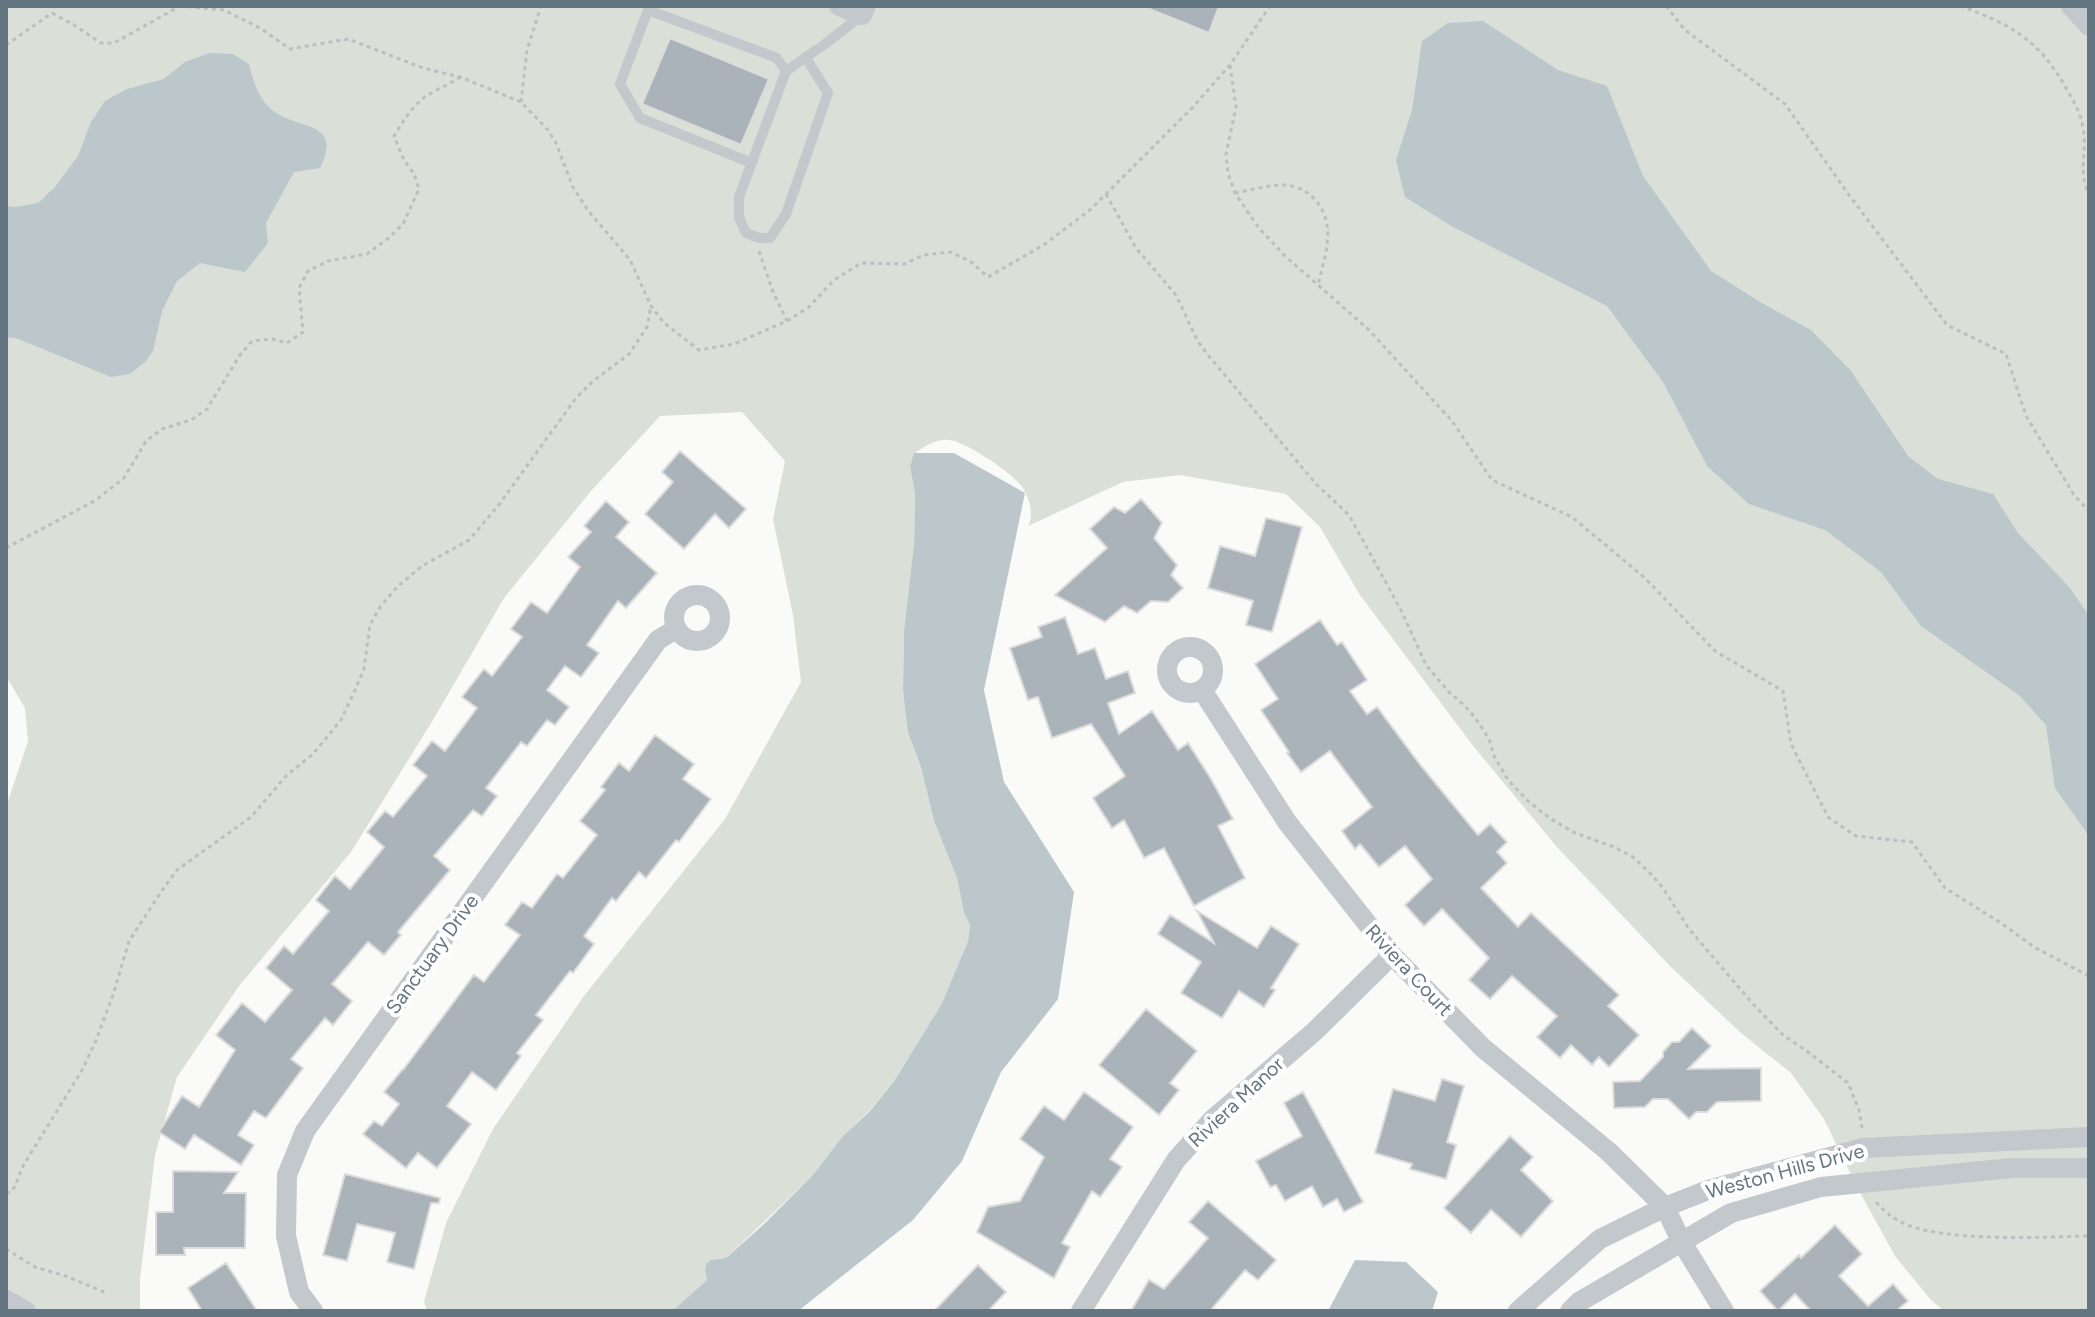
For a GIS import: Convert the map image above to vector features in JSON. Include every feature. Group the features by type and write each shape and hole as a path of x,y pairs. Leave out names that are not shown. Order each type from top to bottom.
{"street":[{"path":"839,6 864,11"},
{"path":"2071,6 2089,26"},
{"name":"Sanctuary Drive","path":"313,1311 299,1292 286,1236 287,1175 305,1131 658,640 676,629"},
{"name":"Riviera Court","path":"1202,690 1287,822 1392,955 1483,1048 1609,1152 1665,1207"},
{"name":"Riviera Manor","path":"1081,1311 1176,1160 1213,1119 1315,1031 1392,955"},
{"name":"Weston Hills Drive","path":"1518,1311 1600,1239 1708,1190 1863,1148 2089,1137"},
{"name":"Weston Hills Drive","path":"1570,1311 1579,1302 1731,1213 1821,1187 2012,1168 2089,1168"},
{"path":"1665,1207 1681,1241 1724,1311"},
{"path":"6,1300 26,1311"}],"lane":[{"path":"752,163 640,118 620,84 648,10 777,58 786,71"},
{"path":"806,58 828,93 786,214 770,238 759,238 746,233 739,217 739,197 786,71 864,11"}],"path":[{"path":"6,45 52,13 101,43 114,43 180,6 224,10 260,28 290,49 348,39 423,68 460,77 521,102 548,130 573,187 587,209 630,260 651,306 664,323 699,350 734,344 787,321 809,307 834,280 861,263 904,264 924,255 950,252 970,261 988,277 1045,244 1091,209 1193,107 1230,65 1270,6"},
{"path":"521,102 527,50 541,6"},
{"path":"1666,6 1685,30 1785,104 1947,325 2006,354 2026,416 2074,495 2089,511"},
{"path":"1960,6 2009,25 2050,63 2076,105 2082,122 2082,168 2089,195"},
{"path":"1230,65 1236,107 1226,154 1235,193 1258,227 1285,256 1368,329 1452,421 1492,480 1572,517 1645,578 1715,651 1783,691 1791,744 1828,817 1856,836 1912,842 1945,888 2034,947 2089,978"},
{"path":"6,548 96,500 124,478 146,441 162,429 191,420 207,409 252,341 272,339 287,343 303,332 299,288 308,271 328,261 367,254 403,224 419,189 394,136 423,97 460,77"},
{"path":"1235,193 1287,185 1305,190 1312,196 1327,220 1329,234 1318,286"},
{"path":"1106,194 1136,248 1176,295 1197,340 1208,355 1316,484 1349,515 1402,612 1426,665 1476,719 1508,780 1551,819 1575,833 1633,857 1648,871 1663,888 1689,929 1753,1004 1783,1035 1848,1083 1859,1110 1863,1148"},
{"path":"759,238 764,270 787,321"},
{"path":"6,1194 14,1188 23,1166 86,1062 113,995 129,941 163,889 177,870 251,817 286,776 313,754 341,720 355,690 364,669 370,625 380,607 397,587 422,566 469,540 498,506 576,398 629,354 647,327 651,306"},
{"path":"1867,1182 1875,1201 1885,1212 1900,1222 1923,1230 1994,1236 2089,1236"},
{"path":"6,1249 35,1267 104,1292"}],"shaded area":[{"path":"6,6 2089,6 2089,1311 1944,1311 1931,1300 1895,1256 1824,1119 1791,1073 1741,1033 1671,967 1557,847 1474,747 1360,595 1320,527 1286,494 1180,475 1123,482 1028,526 1030,508 1019,483 979,453 958,442 940,440 915,453 910,467 915,493 914,543 904,631 903,689 908,734 970,925 968,941 942,1003 895,1080 870,1110 843,1136 812,1176 726,1258 711,1260 705,1269 707,1280 672,1311 427,1311 424,1302 446,1223 493,1129 584,996 725,819 801,682 793,615 773,519 785,461 742,412 660,416 591,491 504,598 351,852 239,986 177,1077 155,1155 140,1279 140,1311 6,1311 6,807 28,741 25,708 6,676"},
{"path":"1483,21 1558,70 1607,86 1643,176 1711,271 1811,330 1851,371 1908,456 1938,479 1993,494 2018,533 2070,588 2089,616 2089,836 2055,788 2046,725 2020,696 1921,626 1881,572 1825,530 1749,504 1707,466 1663,382 1607,306 1453,227 1405,197 1396,160 1412,110 1422,41 1448,23"},
{"path":"209,53 233,54 249,64 257,88 271,109 314,128 326,141 320,168 294,172 266,223 268,243 245,272 200,263 177,281 162,311 153,351 130,374 111,377 16,338 6,337 6,206 38,203 55,187 78,156 91,122 105,101 127,89 164,79 185,62"},
{"path":"914,453 954,453 1025,493 984,690 1004,782 1074,892 1058,999 1001,1072 962,1161 913,1220 798,1311 672,1311 707,1280 707,1263 726,1258 765,1223 812,1176 843,1136 870,1111 895,1080 942,1003 968,941 970,925 964,913 957,878 934,821 921,767 908,733 905,709 904,631 914,543 915,493 910,467"},
{"path":"1355,1260 1406,1262 1438,1292 1432,1311 1328,1311"}],"building":[{"path":"1142,6 1219,6 1209,33"},
{"path":"670,38 769,79 741,145 642,104"},
{"path":"680,451 746,509 729,528 715,514 684,549 645,514 673,482 662,472"},
{"path":"1141,499 1162,523 1154,538 1177,565 1171,575 1183,588 1168,602 1151,601 1137,613 1124,606 1105,622 1055,595 1107,548 1090,529 1114,507 1125,513"},
{"path":"606,501 629,522 616,537 657,573 626,608 618,601 587,645 599,653 581,677 565,666 547,690 569,707 555,725 547,720 527,746 521,742 486,788 497,796 482,816 473,810 434,856 450,870 398,932 401,935 384,955 368,942 332,984 352,1001 333,1025 325,1018 291,1059 303,1068 266,1118 254,1111 238,1135 254,1145 241,1165 194,1135 185,1149 159,1132 182,1096 199,1107 235,1050 216,1035 242,1003 265,1022 292,990 266,968 284,946 293,954 329,911 316,900 335,876 350,889 384,847 367,832 385,811 393,817 427,776 413,765 432,741 445,751 477,708 462,697 484,669 492,676 522,637 511,629 531,602 547,613 580,567 568,557 591,532 584,526"},
{"path":"1266,518 1302,527 1272,632 1246,625 1253,601 1208,588 1220,546 1255,556"},
{"path":"1065,617 1078,654 1095,648 1106,679 1128,671 1135,693 1108,703 1119,734 1152,711 1178,750 1188,743 1233,819 1218,826 1245,878 1194,906 1164,848 1144,858 1124,820 1112,828 1093,798 1125,776 1091,724 1052,738 1038,697 1028,700 1010,648 1042,637 1038,627"},
{"path":"1320,620 1337,645 1342,642 1367,680 1350,691 1367,714 1377,707 1478,835 1490,824 1507,842 1497,852 1507,863 1481,888 1518,927 1531,913 1619,995 1608,1006 1639,1035 1609,1067 1599,1057 1592,1065 1571,1045 1560,1058 1537,1037 1557,1016 1512,976 1490,999 1469,980 1489,958 1442,909 1424,926 1405,905 1432,879 1405,846 1379,867 1360,844 1355,849 1342,831 1372,807 1330,751 1301,772 1287,753 1261,710 1278,699 1255,664"},
{"path":"655,735 694,764 683,779 711,799 679,842 676,840 646,878 639,872 616,901 612,898 584,936 594,944 536,1015 543,1020 517,1053 521,1056 496,1090 472,1072 447,1106 471,1124 437,1168 418,1153 406,1168 363,1134 374,1121 382,1126 399,1104 384,1092 474,975 484,982 520,935 505,925 522,902 532,908 557,874 563,878 597,835 580,821 605,790 601,787 619,763 629,771"},
{"path":"1197,911 1257,948 1271,926 1299,944 1271,988 1275,990 1264,1007 1239,991 1222,1018 1181,993 1201,962 1158,934 1170,915 1214,943"},
{"path":"1146,1009 1197,1051 1170,1083 1179,1090 1159,1115 1099,1065"},
{"path":"1692,1028 1711,1046 1688,1069 1761,1068 1761,1101 1717,1102 1707,1112 1696,1112 1689,1119 1668,1099 1653,1099 1645,1107 1614,1108 1613,1082 1640,1081 1663,1057 1663,1052 1672,1042 1679,1042"},
{"path":"1442,1079 1464,1086 1447,1142 1456,1145 1446,1179 1410,1169 1412,1164 1375,1153 1393,1089 1435,1101"},
{"path":"1084,1092 1133,1127 1110,1159 1122,1167 1100,1197 1092,1191 1062,1243 1070,1247 1054,1278 977,1232 988,1207 1020,1201 1044,1157 1020,1139 1044,1106 1064,1120"},
{"path":"1303,1092 1363,1202 1344,1212 1337,1199 1323,1207 1312,1186 1285,1201 1276,1185 1270,1187 1256,1161 1302,1136 1284,1103"},
{"path":"1510,1136 1533,1157 1521,1170 1553,1201 1521,1237 1491,1210 1471,1233 1444,1208"},
{"path":"173,1171 238,1172 224,1193 246,1193 245,1248 184,1248 185,1255 156,1255 156,1212 173,1212"},
{"path":"345,1174 440,1198 439,1203 431,1203 414,1269 387,1262 395,1233 357,1224 347,1261 323,1255"},
{"path":"1208,1201 1276,1260 1258,1280 1245,1270 1210,1311 1131,1311 1149,1280 1164,1289 1208,1238 1189,1222"},
{"path":"1835,1225 1862,1254 1839,1276 1868,1306 1893,1284 1908,1301 1896,1311 1811,1311 1795,1294 1778,1311 1760,1291"},
{"path":"226,1263 257,1311 202,1311 188,1288"},
{"path":"978,1265 1006,1292 988,1311 934,1311"}]}
